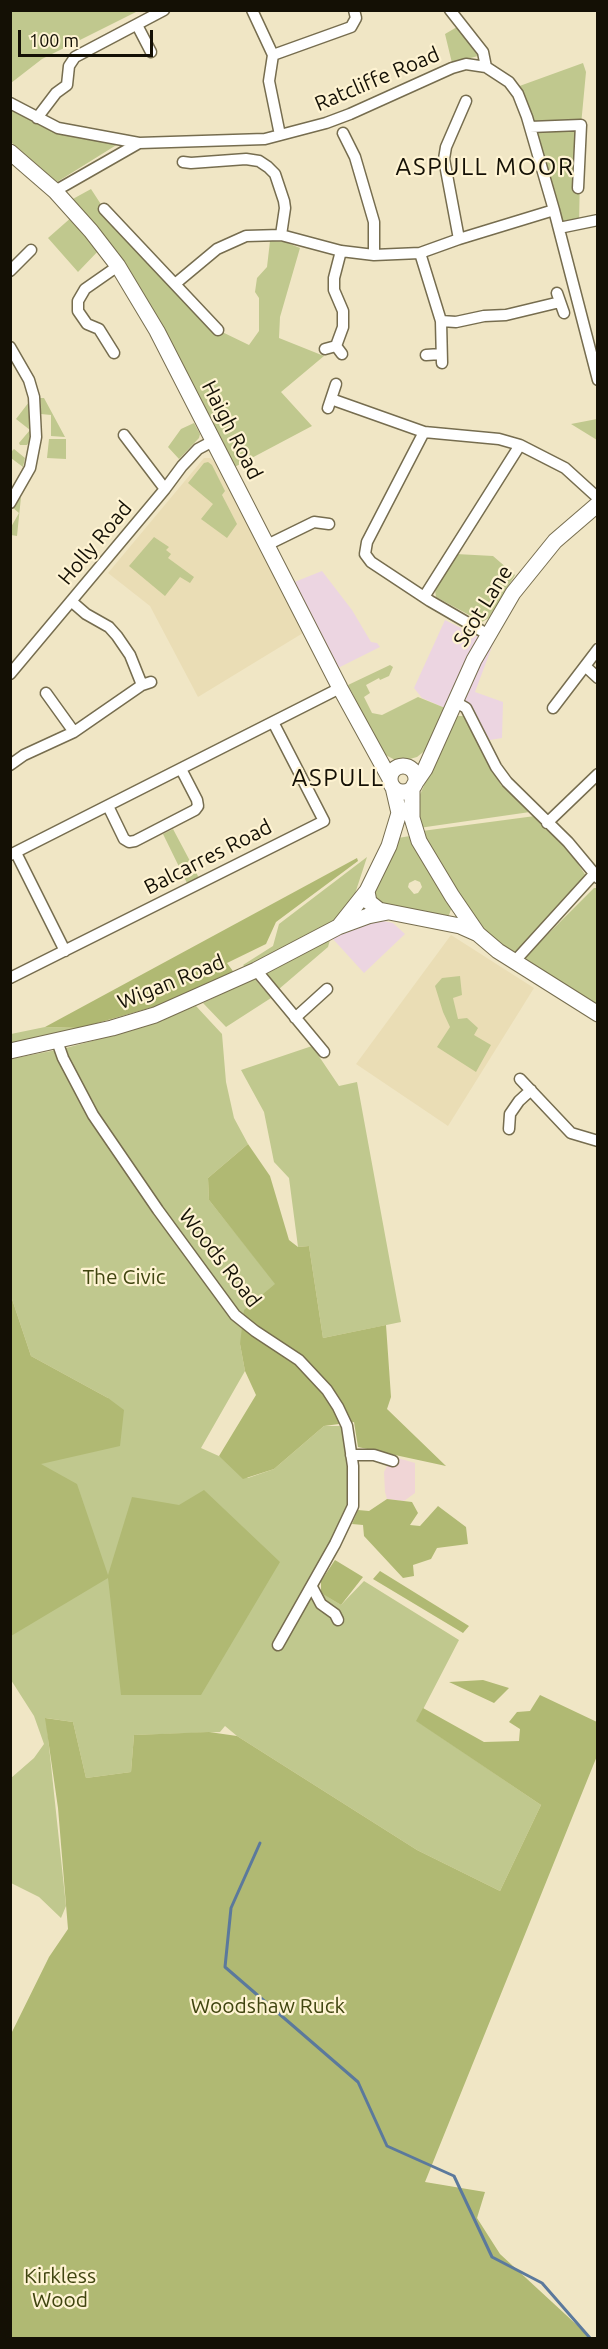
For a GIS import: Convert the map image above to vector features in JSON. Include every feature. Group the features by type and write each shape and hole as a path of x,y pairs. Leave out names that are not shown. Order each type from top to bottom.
{"main road":[{"name":"Haigh Road","path":"10,152 55,191 91,231 118,266 157,331 340,688 377,755 397,775 414,774 413,787"},
{"name":"Scot Lane","path":"413,787 422,775 454,701 488,634 513,592 555,541 597,504"},
{"path":"413,787 404,792 397,775 433,750"},
{"name":"Wigan Road","path":"338,927 367,891 389,846 399,813 397,775"},
{"path":"413,787 412,818 419,841 478,934"},
{"path":"389,846 393,841 404,836 410,836 419,841"},
{"path":"367,891 372,905 388,912 439,921 478,934 514,962 597,1014"},
{"path":"439,921 449,915 453,904 452,896"},
{"name":"Wigan Road","path":"10,1050 112,1028 155,1015 256,970 338,927 388,912"}],"street":[{"path":"37,118 56,93 67,85 69,66 75,57 164,10"},
{"path":"252,10 273,55 269,81 280,135"},
{"path":"273,55 351,27 356,18 354,10"},
{"path":"450,10 483,52 486,67 502,76 519,94 559,228 597,380"},
{"path":"137,25 151,52"},
{"name":"Ratcliffe Road","path":"10,103 37,118 71,132 139,143 265,139 350,114 452,68 465,64 486,67"},
{"path":"459,238 444,159 446,147 468,98"},
{"path":"531,128 581,125 578,188"},
{"path":"343,133 355,157 374,222 374,255"},
{"name":"Ratcliffe Road","path":"55,191 139,143"},
{"path":"188,165 246,159 259,161 268,167 275,174 284,201 281,235"},
{"path":"104,209 218,330"},
{"path":"175,284 225,244 246,236 281,235 341,251 374,255 420,253 459,238 554,210"},
{"path":"559,228 597,220"},
{"path":"10,271 32,250"},
{"path":"335,350 343,327 343,311 334,290 334,278 341,251"},
{"path":"420,253 441,321 442,358 426,356"},
{"path":"114,353 99,329 87,324 77,315 78,301 84,289 118,266"},
{"path":"441,321 456,322 484,316 506,315 560,302"},
{"path":"10,346 29,380 34,396 36,437 30,468 10,503"},
{"path":"336,384 329,403 424,432 499,439 520,445 565,468 597,498"},
{"path":"424,432 367,542 365,551 371,562 424,597 488,634"},
{"path":"124,435 165,489"},
{"name":"Holly Road","path":"10,674 194,453 213,441"},
{"path":"424,597 520,445"},
{"path":"267,546 314,522 329,523"},
{"path":"10,765 24,755 74,732 147,683 109,627 71,601"},
{"path":"553,708 597,649"},
{"path":"585,666 597,678"},
{"path":"65,951 13,854 340,688"},
{"path":"46,693 74,732"},
{"path":"454,701 466,708 496,767 507,782 568,842 596,876 514,962"},
{"name":"Balcarres Road","path":"10,978 324,821 273,722"},
{"path":"108,806 124,839 129,843 135,841 195,810 198,806 181,769"},
{"path":"548,823 597,774"},
{"path":"256,970 324,1052"},
{"path":"295,1018 327,989"},
{"name":"Woods Road","path":"57,1041 63,1058 93,1115 158,1210 235,1315 299,1360 327,1390 348,1426 353,1506 312,1587 278,1645"},
{"path":"520,1079 571,1134 597,1141"},
{"path":"509,1131 510,1114 531,1090"},
{"path":"351,1455 374,1455 393,1461"},
{"path":"312,1587 321,1604 338,1620"}],"shaded area":[{"path":"204,458 210,458 216,463 303,633 198,697 150,606 108,573"},
{"path":"322,571 352,610 371,642 377,643 380,647 338,668 292,583"},
{"path":"445,620 493,644 475,692 503,702 502,738 490,740 465,701 445,708 422,698 414,688"},
{"path":"379,920 393,923 405,934 364,973 332,938 348,929"},
{"path":"451,935 534,988 448,1126 356,1064"},
{"path":"398,1458 415,1463 415,1493 404,1501 387,1499 385,1492 384,1472 389,1462"}],"green space":[{"path":"10,11 138,11 42,59 11,83"},
{"path":"457,27 478,56 452,63 445,34"},
{"path":"583,63 586,72 581,125 579,224 559,228 514,88"},
{"path":"10,109 51,129 118,144 57,182 11,142"},
{"path":"91,189 104,209 218,330 249,345 259,331 259,298 255,292 257,278 267,267 270,241 285,242 300,248 280,317 279,338 324,356 281,392 312,426 229,470 157,331 71,200"},
{"path":"73,216 101,248 78,272 48,238"},
{"path":"40,398 44,398 65,437 51,436 51,415 41,414"},
{"path":"29,402 31,440 27,445 20,445 19,443 30,430 16,419"},
{"path":"597,419 597,440 571,424"},
{"path":"194,423 200,434 199,438 179,459 168,447 181,429"},
{"path":"49,439 66,439 66,459 47,458"},
{"path":"14,449 25,458 23,467 11,458 10,453"},
{"path":"208,462 212,465 225,491 222,495 237,524 227,538 201,519 213,504 188,483 204,463"},
{"path":"21,497 17,536 11,535 11,527 19,513 13,508"},
{"path":"154,537 169,547 166,550 171,554 168,558 194,577 190,583 180,577 165,596 129,566"},
{"path":"456,554 493,556 515,575 489,618 482,622 436,597 435,590"},
{"path":"390,665 393,667 389,676 366,685 370,693 364,697 372,713 382,715 418,697 445,708 427,749 417,757 406,760 395,760 384,754 348,685"},
{"path":"454,716 463,716 501,785 530,812 419,828 419,797"},
{"path":"535,816 569,850 588,879 511,956 484,931 464,904 422,831"},
{"path":"173,829 199,878 187,883 163,834"},
{"path":"410,836 453,904 446,919 379,910 370,883 398,838","holes":["415,880 420,882 422,887 418,893 414,894 408,887 409,883"]},
{"path":"367,857 352,903 335,921 245,967 243,965 273,946 279,924"},
{"path":"357,858 358,861 276,922 266,944 227,963 235,974 167,1003 80,1028 45,1027"},
{"path":"594,888 597,888 597,1008 519,963"},
{"path":"330,940 328,947 279,989 264,974"},
{"path":"460,976 462,995 453,998 458,1019 467,1018 478,1028 474,1035 491,1045 476,1072 437,1047 450,1027 435,986 442,978"},
{"path":"254,978 271,998 226,1027 203,1003"},
{"name":"The Civic","path":"196,1006 222,1034 226,1082 234,1118 248,1144 208,1178 209,1200 276,1284 240,1344 245,1371 201,1448 221,1457 248,1478 274,1469 324,1426 347,1426 353,1506 312,1587 341,1605 364,1581 459,1640 417,1721 541,1805 500,1891 417,1850 237,1736 225,1726 220,1732 134,1735 131,1772 86,1778 73,1722 46,1718 66,1906 61,1918 39,1897 11,1883 11,1778 34,1758 44,1744 34,1716 11,1680 11,1635 40,1464 108,1398 31,1356 11,1296 11,1059 66,1048 133,1030"},
{"path":"45,1027 80,1028 11,1043 11,1034"},
{"path":"312,1046 339,1086 357,1082 401,1322 323,1338 309,1246 298,1247 289,1178 274,1162 264,1112 241,1070"},
{"path":"248,1144 270,1176 289,1240 298,1247 309,1246 323,1338 386,1325 391,1397 387,1409 446,1466 358,1447 354,1422 324,1426 274,1469 243,1479 219,1456 256,1395 245,1371 240,1344 244,1310 275,1284 209,1200 208,1178"},
{"path":"11,1296 31,1356 108,1398 124,1410 120,1446 41,1464 77,1484 108,1575 132,1497 179,1505 204,1490 280,1562 201,1695 121,1695 108,1578 11,1636"},
{"path":"387,1499 412,1502 418,1513 410,1525 420,1526 438,1506 466,1527 468,1544 437,1548 431,1559 413,1565 414,1576 403,1578 364,1536 363,1525 352,1524 358,1510 369,1511"},
{"path":"335,1560 363,1577 341,1605 321,1593 321,1581"},
{"path":"380,1571 469,1626 463,1633 373,1579"},
{"path":"483,1680 509,1688 494,1703 449,1682"},
{"name":"Woodshaw Ruck","path":"540,1695 597,1722 597,1756 425,2182 485,2192 477,2218 500,2254 591,2338 11,2338 11,2034 49,1957 68,1929 58,1808 45,1718 73,1722 86,1778 131,1772 134,1735 209,1732 237,1736 417,1850 500,1891 541,1805 416,1721 423,1708 484,1742 519,1741 520,1729 509,1722 517,1712 530,1711"}],"waterway":[{"path":"260,1843 231,1908 225,1967 358,2082 387,2146 454,2176 492,2257 542,2283 590,2338"}],"district":[{"name":"ASPULL MOOR","path":"485,167"},
{"name":"ASPULL","path":"338,778"}],"park label":[{"name":"Kirkless Wood","path":"60,2288"}]}
